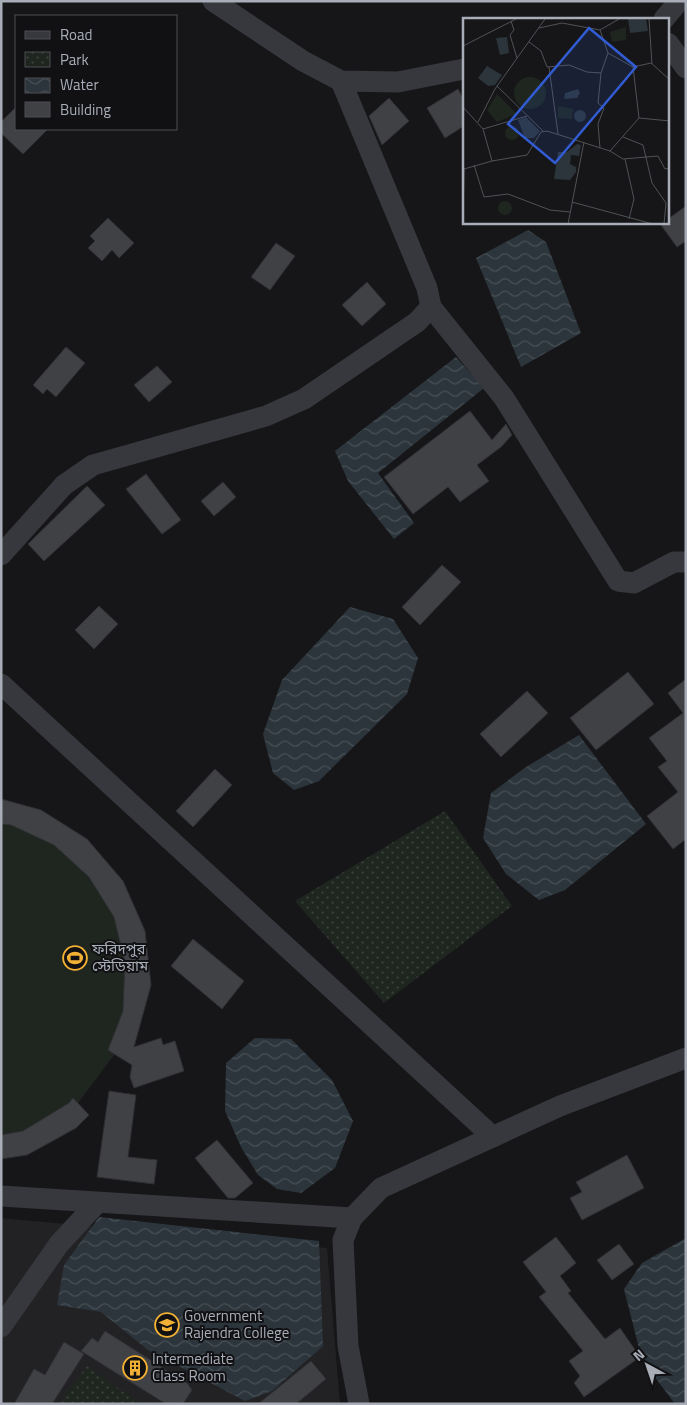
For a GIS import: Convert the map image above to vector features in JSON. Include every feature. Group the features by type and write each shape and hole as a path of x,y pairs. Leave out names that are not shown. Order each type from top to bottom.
{"street":[{"path":"214,1 304,61 341,81 398,82 463,69"},
{"path":"665,18 679,1"},
{"path":"670,46 686,68"},
{"path":"341,81 427,288 431,307 504,398 618,581 634,583 674,562 686,562"},
{"path":"1,555 64,484 93,465 266,416 304,399 417,322 431,307"},
{"path":"1,684 493,1136"},
{"path":"359,1404 348,1346 343,1240 352,1218 381,1188 560,1106 686,1058"},
{"path":"1,1196 96,1204 352,1218"},
{"path":"1,1327 59,1244 96,1204"}],"shaded area":[{"name":"Government Rajendra College","path":"1,1218 327,1248 340,1404 1,1404"}],"green space":[{"name":"ফরিদপুর স্টেডিয়াম","path":"1,799 41,810 87,839 123,881 145,931 151,985 129,1063 114,1055 78,1103 89,1115 70,1131 37,1149 1,1159"},
{"path":"445,811 512,906 384,1003 295,901"},
{"path":"87,1366 140,1404 59,1404"}],"water":[{"path":"528,230 546,242 581,333 521,367 476,258"},
{"path":"456,357 484,388 378,473 414,523 394,539 348,481 335,451"},
{"path":"350,607 393,619 418,658 407,694 319,781 294,790 273,773 263,734 282,680"},
{"path":"579,735 646,824 565,890 539,900 506,874 483,838 491,793 526,767"},
{"path":"255,1038 291,1039 332,1080 353,1121 335,1168 301,1193 277,1189 258,1175 241,1147 225,1111 226,1063"},
{"path":"99,1217 319,1241 323,1346 272,1391 245,1401 148,1350 101,1312 57,1305 64,1265"},
{"path":"686,1238 686,1404 675,1404 642,1360 624,1289 642,1263"}],"building":[{"path":"458,89 463,98 463,127 445,138 427,108"},
{"path":"389,98 409,121 382,145 369,116"},
{"path":"15,108 15,130 47,130 23,154 1,133 1,122"},
{"path":"686,206 686,241 677,247 661,225 670,224 670,218"},
{"path":"108,218 134,243 119,258 112,250 102,261 88,248 95,241 90,236"},
{"path":"276,243 295,256 270,290 251,277"},
{"path":"367,282 386,304 362,326 342,305"},
{"path":"66,347 85,363 56,397 47,389 43,394 33,385"},
{"path":"157,366 172,382 149,402 134,385"},
{"path":"470,411 492,440 506,424 512,435 501,447 477,465 489,481 460,502 448,487 413,514 384,477"},
{"path":"146,474 181,520 162,534 126,489"},
{"path":"223,482 236,497 214,516 201,501"},
{"path":"87,486 105,505 44,561 28,544"},
{"path":"442,565 461,582 420,625 402,607"},
{"path":"99,606 118,624 94,649 75,630"},
{"path":"628,672 654,704 596,750 570,718"},
{"path":"686,679 686,839 673,849 647,816 678,792 658,767 667,761 649,738 683,713 668,693"},
{"path":"527,691 548,713 501,757 480,734"},
{"path":"215,769 232,785 193,827 176,811"},
{"path":"1,799 41,810 87,839 123,881 145,931 151,985 134,1047 161,1038 163,1045 175,1041 184,1071 134,1088 130,1077 132,1065 108,1050 123,1011 125,963 114,917 89,877 54,845 11,825 1,824"},
{"path":"193,939 244,981 222,1009 171,966"},
{"path":"109,1091 136,1095 128,1157 157,1160 154,1184 97,1177"},
{"path":"73,1098 89,1115 76,1128 27,1155 1,1159 1,1135 23,1131 69,1103"},
{"path":"217,1140 253,1183 235,1198 228,1198 195,1158"},
{"path":"627,1155 644,1188 582,1220 570,1198 582,1192 576,1182"},
{"path":"556,1237 576,1263 560,1276 571,1291 568,1293 605,1339 620,1328 640,1357 584,1397 574,1383 580,1376 569,1361 583,1351 539,1297 546,1292 523,1262"},
{"path":"619,1244 634,1264 612,1280 597,1260"},
{"name":"Intermediate Class Room","path":"105,1331 188,1384 192,1390 183,1404 166,1404 81,1351 92,1338 98,1342"},
{"path":"64,1342 84,1354 52,1404 14,1404 34,1369 45,1375"},
{"path":"311,1361 326,1379 296,1404 258,1404"}],"place":[{"name":"ফরিদপুর স্টেডিয়াম","path":"75,958"},
{"name":"Government Rajendra College","path":"167,1325"},
{"name":"Intermediate Class Room","path":"135,1368"}]}
